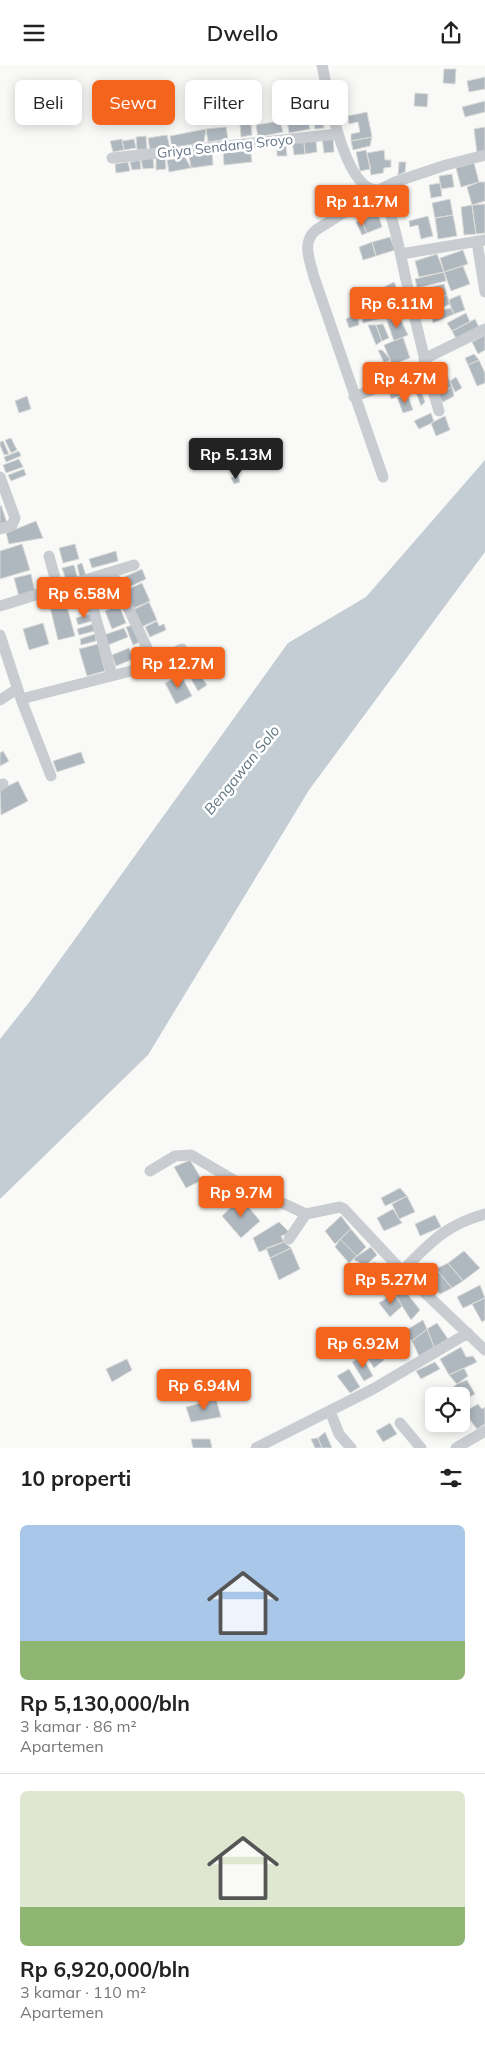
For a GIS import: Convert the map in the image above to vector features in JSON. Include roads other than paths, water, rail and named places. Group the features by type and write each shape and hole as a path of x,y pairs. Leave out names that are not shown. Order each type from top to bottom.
{"street":[{"path":"322,65 338,134 348,162 359,181 365,187 379,190 385,197 401,254 425,363 439,411"},
{"name":"Griya Sendang Sroyo","path":"112,158 338,134"},
{"path":"382,477 314,277 307,243 311,234 316,230 379,190 417,174 485,155"},
{"path":"401,254 481,241 485,292"},
{"path":"354,397 425,363 485,329"},
{"path":"0,477 15,518 12,525 0,529"},
{"path":"49,556 58,589"},
{"path":"0,606 134,565"},
{"path":"112,573 154,663"},
{"path":"85,581 112,675"},
{"path":"0,635 19,694 51,776"},
{"path":"0,700 19,694 131,671 154,663 182,649"},
{"path":"150,1171 175,1156 191,1155 236,1182 306,1214 340,1207 344,1209 402,1271 485,1350"},
{"path":"289,1239 306,1214"},
{"path":"402,1271 438,1235 454,1225 485,1214"},
{"path":"256,1448 419,1363 468,1333"},
{"path":"330,1411 339,1434 351,1448"},
{"path":"400,1423 421,1448"},
{"path":"456,1448 485,1431"}],"water":[{"name":"Bengawan Solo","path":"485,460 485,552 309,790 148,1055 0,1199 0,1039 31,1000 288,643 366,597"}]}
